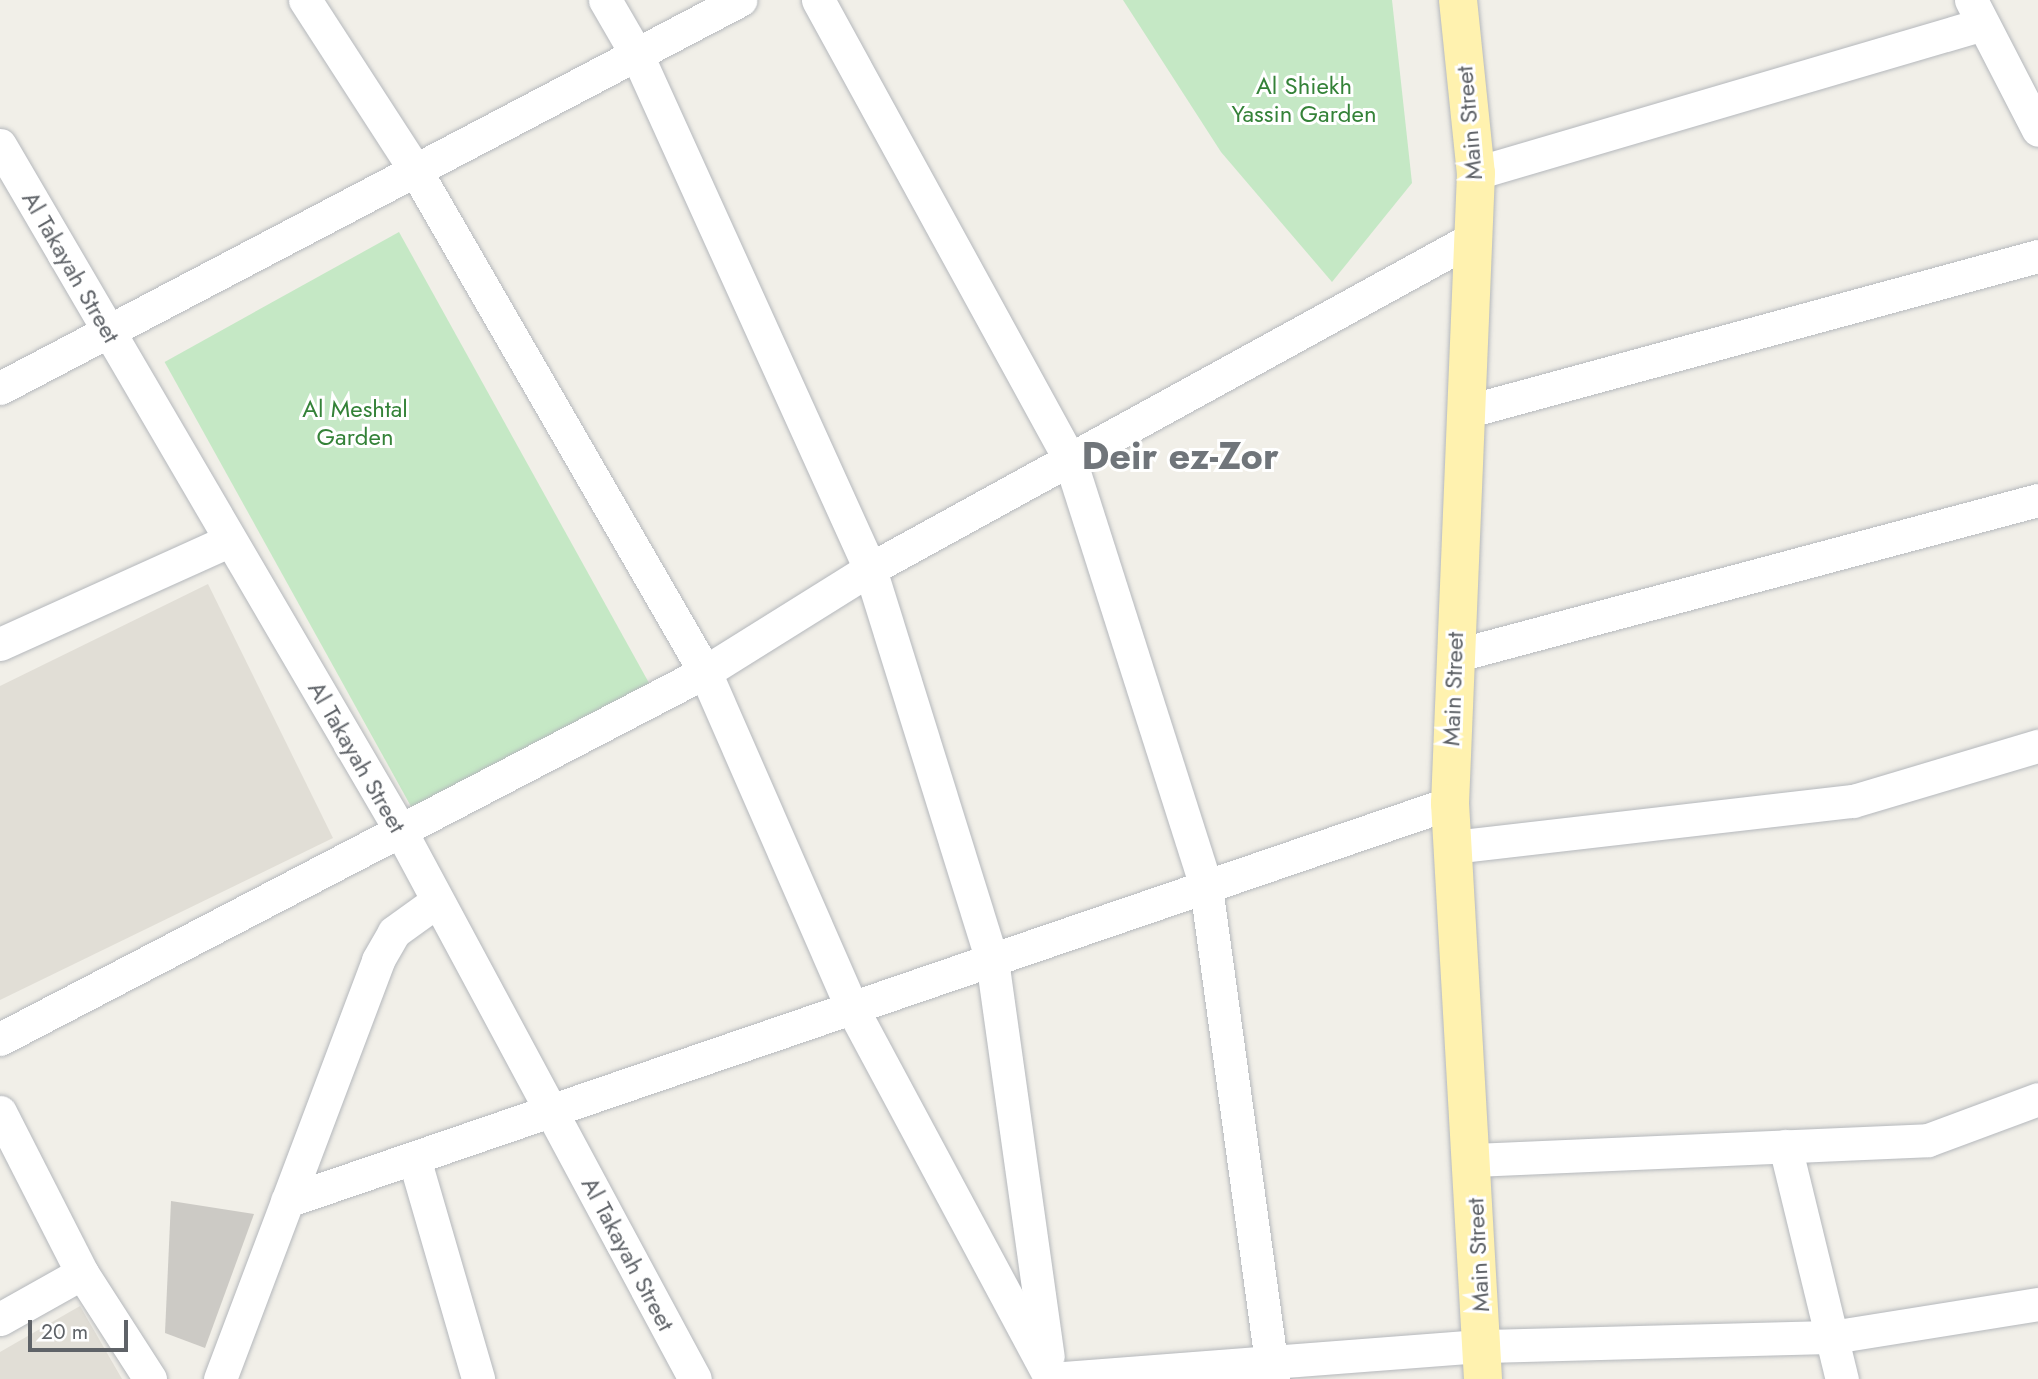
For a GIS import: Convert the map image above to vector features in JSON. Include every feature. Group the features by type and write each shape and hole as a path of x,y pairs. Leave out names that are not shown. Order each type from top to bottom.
{"main road":[{"name":"Main Street","path":"1458,0 1476,173 1450,803 1483,1363"}],"street":[{"path":"305,0 417,173 705,672 852,1008 1051,1379"},
{"path":"605,0 638,57 870,569 992,960 1051,1379"},
{"path":"0,388 417,173 740,0"},
{"path":"818,0 1070,460 1206,887 1272,1369"},
{"path":"1476,173 1977,12 2038,130"},
{"name":"Al Takayah Street","path":"0,145 399,828 695,1379"},
{"path":"0,1039 399,828 705,672 870,569 1473,238"},
{"path":"1465,412 2038,256"},
{"path":"1454,656 2038,500"},
{"path":"0,644 230,540"},
{"path":"1453,847 1853,801 2038,746"},
{"path":"287,1201 1450,803"},
{"path":"220,1379 378,960 394,932 438,901"},
{"path":"1473,1160 1928,1140 2038,1100"},
{"path":"3,1125 82,1273 150,1379"},
{"path":"1785,1146 1842,1379"},
{"path":"414,1158 478,1379"},
{"path":"0,1319 82,1273"},
{"path":"1051,1379 1483,1363 1832,1337 2038,1304"}],"shaded area":[{"path":"208,584 333,838 0,1000 0,686"},
{"path":"80,1306 122,1379 0,1379 0,1352"}],"green space":[{"name":"Al Shiekh Yassin Garden","path":"1123,0 1392,0 1412,183 1332,282 1221,152"},
{"name":"Al Meshtal Garden","path":"399,232 651,687 417,817 165,362"}],"building":[{"path":"171,1201 254,1214 205,1348 165,1333"}],"district":[{"name":"Deir ez-Zor","path":"1180,456"}]}
